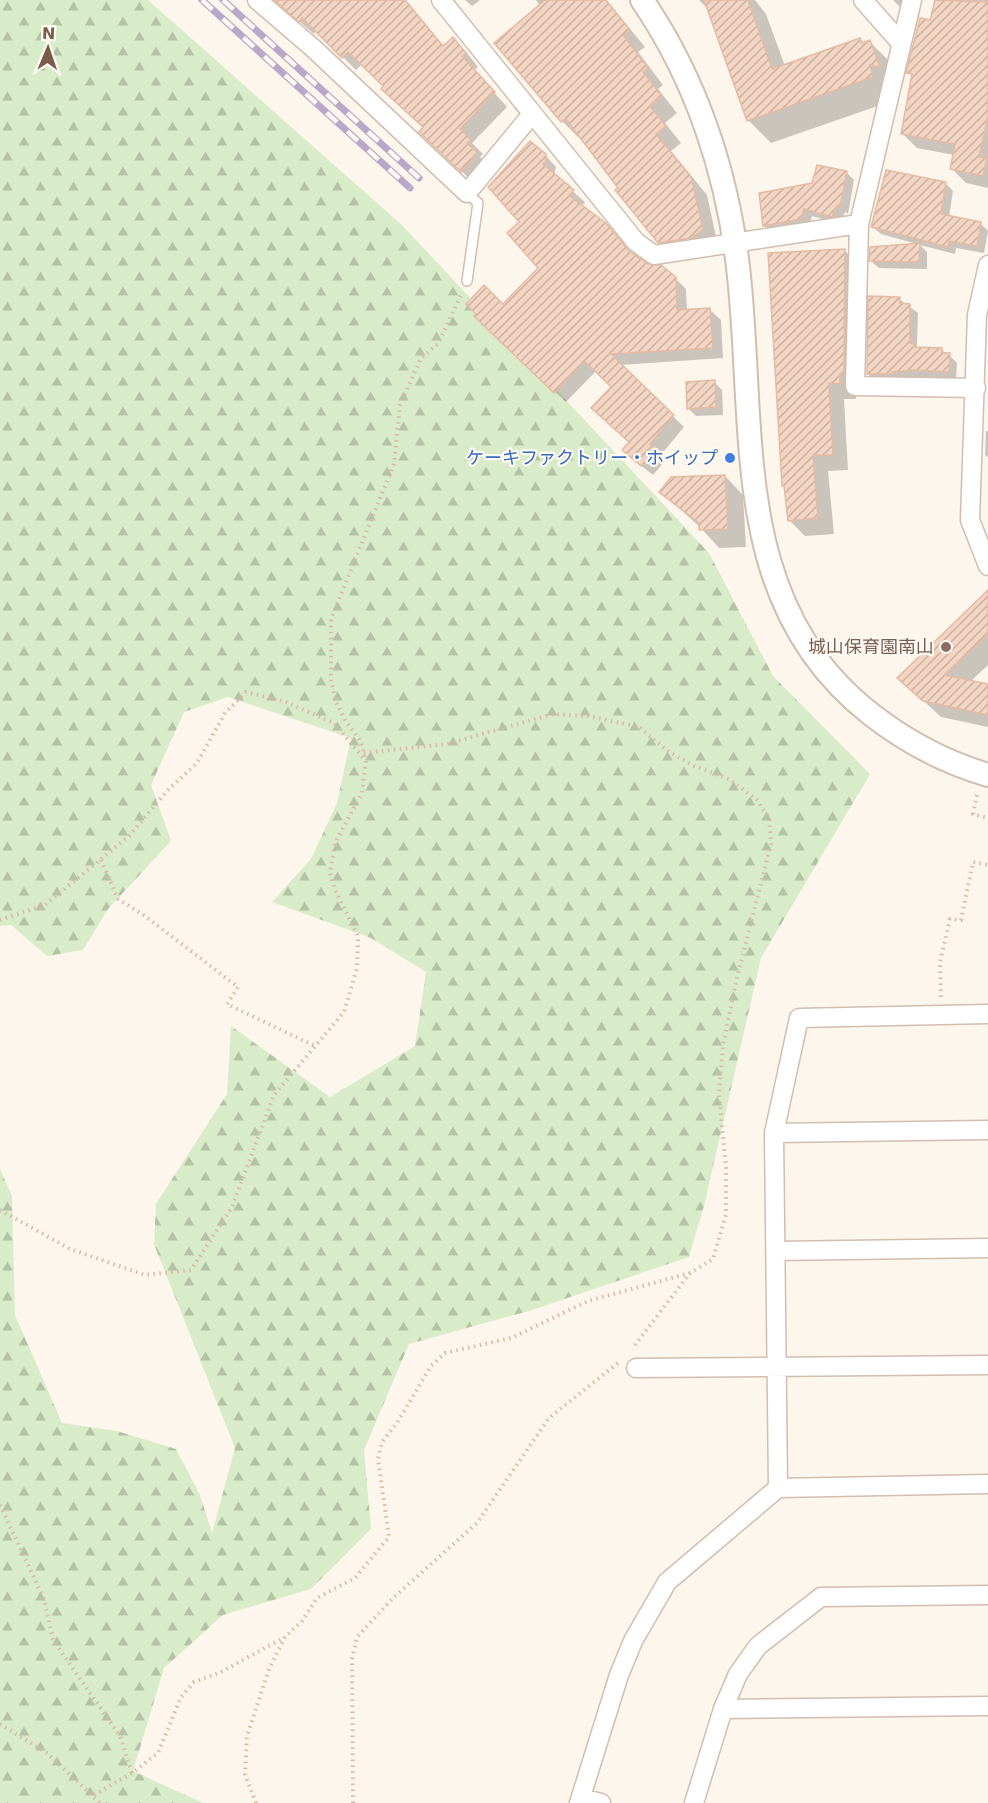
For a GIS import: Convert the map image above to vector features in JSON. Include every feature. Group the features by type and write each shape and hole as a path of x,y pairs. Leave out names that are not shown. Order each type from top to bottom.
{"street":[{"path":"257,0 313,48 467,193 531,114"},
{"path":"441,0 531,114 645,251 654,255 859,224"},
{"path":"642,0 681,67 718,162 735,242 755,491 762,538 775,584 802,641 825,673 853,700 905,740 954,765 988,775"},
{"path":"863,0 900,42"},
{"path":"912,0 900,42 859,224 855,386 976,388"},
{"path":"988,265 977,315 970,520 988,566"},
{"path":"778,1488 774,1133 799,1018 988,1014"},
{"path":"774,1133 988,1130"},
{"path":"776,1251 988,1248"},
{"path":"630,1359 777,1368 988,1365"},
{"path":"601,1803 580,1801 622,1666 633,1641 667,1582 778,1488 988,1484"},
{"path":"694,1803 723,1708 738,1674 758,1646 820,1597 988,1595"},
{"path":"723,1708 988,1706"}],"lane":[{"path":"467,193 478,202 467,281"}],"path":[{"path":"0,1210 70,1249 145,1275 191,1270 232,1207 274,1095 344,1012 357,968 358,936 336,892 330,873 336,843 362,793 366,761 360,740 345,720 336,702 331,680 331,619 394,464 400,405 421,358 438,344 453,316 467,281"},
{"path":"0,920 45,905 129,836 167,791 197,763 225,713 246,692 286,702 334,723 366,761"},
{"path":"94,1795 132,1773 158,1754 181,1697 194,1682 220,1672 285,1637 302,1621 317,1598 355,1578 389,1537 378,1459 382,1442 397,1423 431,1366 445,1353 511,1338 588,1301 690,1273 713,1258 726,1214 726,1168 719,1094 723,1045 736,978 771,844 769,818 757,800 729,779 678,756 639,727 613,720 553,714 447,744 364,753"},
{"path":"977,795 973,814 988,818"},
{"path":"101,860 118,899 145,916 238,987 227,1004 315,1046"},
{"path":"943,1015 940,962 950,919 961,920 973,862 988,865"},
{"path":"353,1803 352,1659 357,1637 393,1598 477,1523 549,1418 630,1359 690,1273"},
{"path":"0,1505 44,1599 53,1640 120,1736 132,1773"},
{"path":"256,1803 245,1775 247,1736 268,1669 285,1637"},
{"path":"0,1724 35,1743 94,1795 100,1803"}],"green space":[{"path":"0,0 148,0 402,225 709,553 773,676 870,774 761,958 704,1206 689,1257 532,1310 409,1344 364,1450 371,1529 311,1589 223,1615 164,1668 133,1771 203,1803 0,1803 0,1169 12,1196 15,1315 62,1423 117,1431 176,1449 200,1495 212,1533 235,1448 154,1244 156,1204 227,1094 231,1026 330,1097 415,1046 426,972 371,938 272,902 311,859 337,803 351,738 228,697 184,712 151,785 171,841 108,909 83,950 47,956 11,925 0,926"}],"building":[{"path":"274,0 405,0 443,46 453,37 466,53 462,56 495,92 460,129 471,140 467,143 477,152 470,162 461,172 419,132 423,127 381,89 383,86 348,52 342,58 302,18 299,22"},
{"path":"545,0 606,0 630,30 623,35 648,68 643,72 662,96 650,106 666,126 656,134 691,177 703,229 692,238 658,243 615,190 618,188 566,119 561,122 494,43"},
{"path":"704,0 748,0 772,69 860,38 862,43 870,40 880,67 870,65 873,77 747,121"},
{"path":"935,0 988,2 988,116 979,157 987,158 983,176 950,169 955,144 901,134 912,74 906,73 920,18 930,20"},
{"path":"530,141 546,154 546,161 543,164 574,190 570,196 607,224 629,251 648,264 661,265 676,277 677,310 710,308 713,348 611,354 674,415 650,444 655,449 641,466 622,450 629,442 591,408 611,387 597,373 584,361 554,393 474,316 476,314 466,304 484,285 503,304 538,268 507,233 519,222 488,187"},
{"path":"817,165 847,171 840,207 837,206 832,217 804,209 801,219 763,226 759,193 812,183"},
{"path":"886,170 946,182 941,214 981,222 977,246 949,241 948,247 871,227"},
{"path":"920,243 919,262 869,261 870,247"},
{"path":"845,249 844,374 840,374 840,384 829,383 833,455 813,455 818,518 788,521 784,486 782,486 768,253"},
{"path":"868,296 900,297 900,303 910,304 910,343 914,343 914,347 942,348 942,353 950,353 949,372 914,370 892,372 892,374 867,374"},
{"path":"715,380 716,407 687,409 686,382"},
{"path":"725,475 728,529 699,530 699,523 659,492 671,477"},
{"path":"988,590 988,635 944,675 988,684 988,715 923,701 897,678"}],"railway":[{"path":"202,0 410,188"},
{"path":"223,0 419,178"}],"place":[{"name":"ケーキファクトリー・ホイップ","path":"730,458"},
{"name":"城山保育園南山","path":"946,647"}]}
